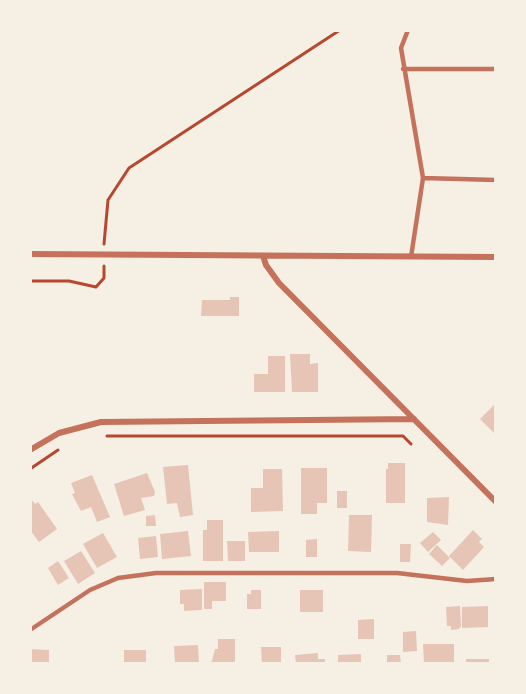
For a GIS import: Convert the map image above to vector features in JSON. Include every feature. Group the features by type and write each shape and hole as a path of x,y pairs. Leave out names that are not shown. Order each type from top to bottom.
{"street":[{"path":"30,254 496,256"},
{"path":"263,256 266,265 279,283 496,502"},
{"path":"30,450 59,434 101,422 414,419"}],"lane":[{"path":"408,30 400,48 423,178 411,256"},
{"path":"403,69 496,69"},
{"path":"423,178 496,180"},
{"path":"30,630 90,590 118,578 156,573 397,573 467,581 496,579"}],"path":[{"path":"104,238 108,200 129,168 339,30"},
{"path":"30,281 69,281 96,287 104,278 104,266"},
{"path":"101,436 403,436 411,444"},
{"path":"30,469 59,449"}],"building":[{"path":"230,297 239,297 239,316 201,316 202,300 230,300"},
{"path":"290,354 310,354 310,364 318,363 318,392 292,392"},
{"path":"268,356 285,356 285,392 254,392 254,374 268,374"},
{"path":"496,403 496,435 480,419"},
{"path":"388,463 405,463 405,503 386,503"},
{"path":"188,465 193,515 180,517 177,503 167,504 163,467"},
{"path":"301,468 327,468 327,503 317,503 317,514 301,514"},
{"path":"263,469 282,469 283,511 251,512 251,488 263,488"},
{"path":"147,473 155,492 154,496 141,498 145,510 124,516 114,484"},
{"path":"92,475 110,517 97,522 91,507 81,511 72,494 75,493 71,483"},
{"path":"337,491 347,491 347,508 337,508"},
{"path":"449,497 448,525 427,522 427,498"},
{"path":"31,499 35,504 38,502 57,529 39,542 30,530"},
{"path":"155,515 156,526 146,526 146,516"},
{"path":"349,515 372,515 371,552 348,551"},
{"path":"207,520 223,520 223,561 203,561 203,530 207,530"},
{"path":"473,530 482,539 479,542 484,547 463,570 449,556"},
{"path":"188,531 191,556 162,559 160,534"},
{"path":"279,531 279,552 249,552 248,532"},
{"path":"433,532 441,540 428,552 420,543"},
{"path":"103,533 117,557 97,568 83,544"},
{"path":"156,536 158,557 140,559 138,538"},
{"path":"317,539 317,557 306,557 306,540"},
{"path":"227,541 245,541 245,561 228,561"},
{"path":"400,544 411,544 410,562 400,562"},
{"path":"437,545 450,558 442,566 429,554"},
{"path":"81,551 95,573 78,584 64,561"},
{"path":"58,561 69,578 58,585 48,568"},
{"path":"204,582 226,582 226,601 212,601 212,609 204,609"},
{"path":"202,589 202,610 184,611 184,604 180,604 180,590"},
{"path":"251,590 261,590 261,609 247,609 247,594 251,594"},
{"path":"300,590 323,590 323,612 300,612"},
{"path":"460,606 461,626 459,629 451,630 451,626 447,626 446,607"},
{"path":"488,606 488,627 462,628 462,607"},
{"path":"374,619 374,639 358,639 358,620"},
{"path":"416,631 417,651 403,652 403,632"},
{"path":"218,639 235,639 235,664 211,664 215,649 218,649"},
{"path":"423,644 454,644 454,664 424,664"},
{"path":"198,645 199,664 175,664 174,646"},
{"path":"261,647 281,647 281,664 262,664"},
{"path":"30,649 49,650 49,664 30,664"},
{"path":"124,650 146,650 146,664 124,664"},
{"path":"318,653 318,659 325,659 325,664 296,664 295,655"},
{"path":"361,654 361,664 338,664 338,655"},
{"path":"387,655 400,655 401,664 387,664"},
{"path":"466,659 489,659 489,664 466,664"}]}
